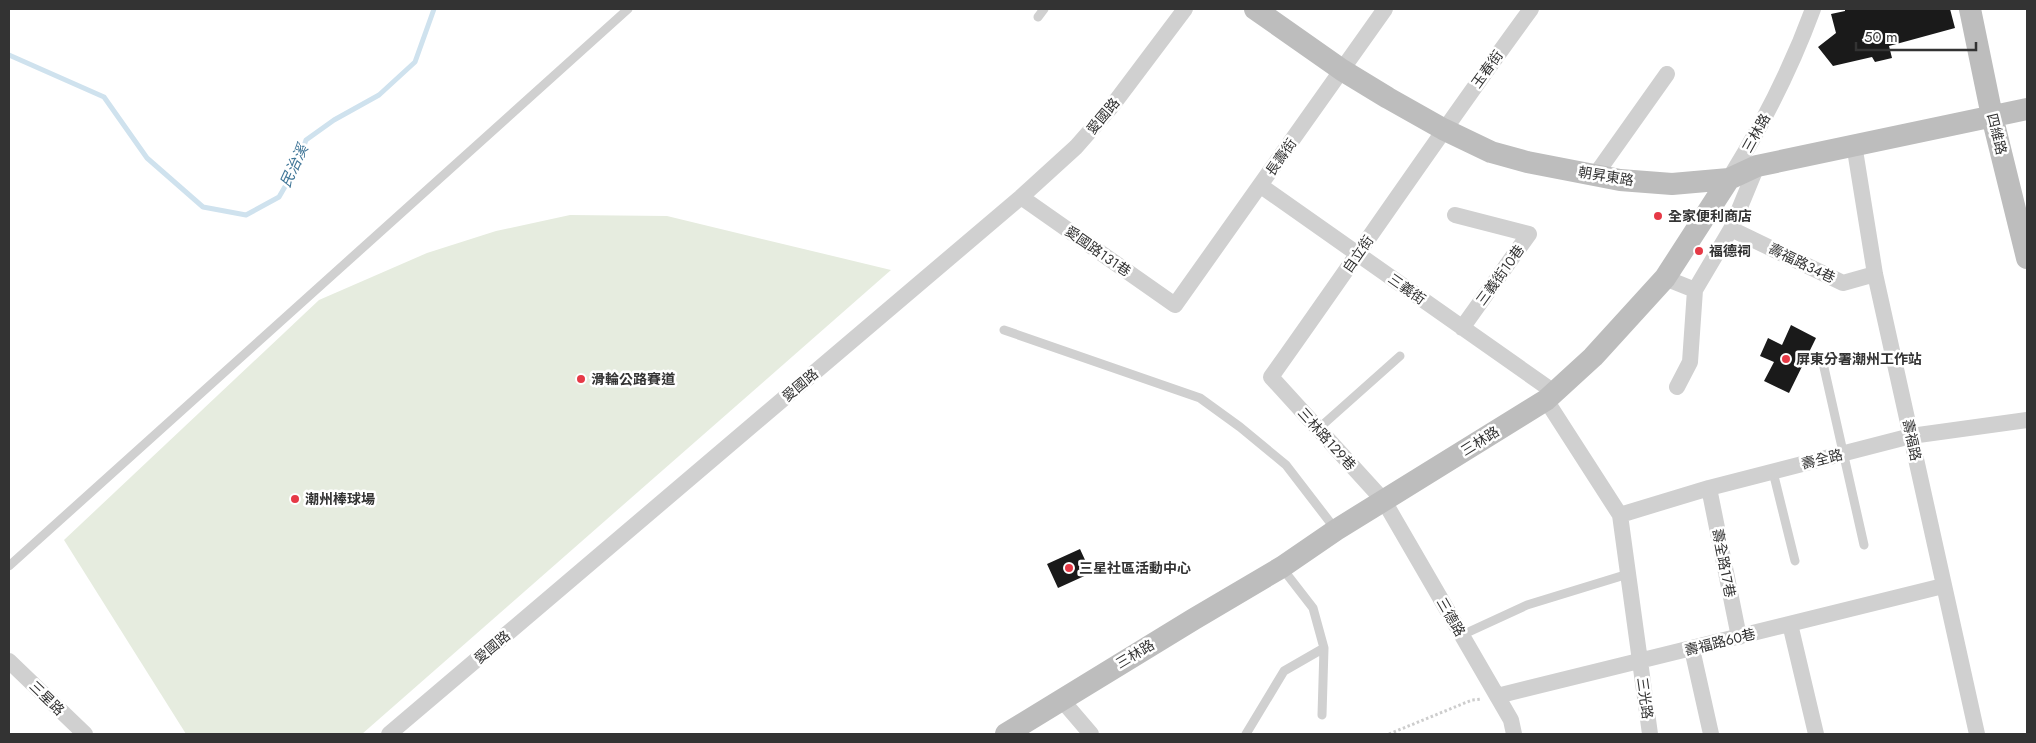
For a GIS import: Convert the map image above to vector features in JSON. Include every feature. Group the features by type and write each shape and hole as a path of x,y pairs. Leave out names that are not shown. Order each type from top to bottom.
{"main road":[{"name":"朝昇東路","path":"1255,9 1342,70 1442,129 1492,152 1518,160 1620,180 1672,184 1729,179 1757,166 2027,109"},
{"name":"四維路","path":"1970,9 1992,116 2027,258"},
{"name":"三林路","path":"1006,734 1061,699 1282,568 1336,530 1550,396 1593,356 1665,278 1729,179"}],"street":[{"name":"愛國路","path":"389,734 1021,197 1076,147 1112,106 1185,9"},
{"name":"長壽街","path":"1175,305 1385,9"},
{"name":"玉春街","path":"1442,129 1531,9"},
{"name":"三林路","path":"1729,179 1752,143 1792,66 1813,9"},
{"path":"1596,174 1667,74"},
{"name":"自立街","path":"1271,377 1358,255 1442,129"},
{"name":"壽福路","path":"1854,144 1875,274 1977,734"},
{"path":"1677,388 1690,362 1695,290 1731,229 1757,166"},
{"name":"三義街","path":"1261,186 1462,328 1550,396"},
{"name":"愛國路131巷","path":"1021,197 1175,305"},
{"name":"三義街10巷","path":"1455,216 1529,234 1462,328"},
{"name":"壽福路34巷","path":"1731,229 1843,283 1875,274"},
{"path":"1665,278 1695,290"},
{"name":"三林路129巷","path":"1271,377 1384,501"},
{"path":"1550,396 1620,515 1640,661"},
{"name":"壽全路","path":"1620,515 1709,488 1911,436 2027,420"},
{"name":"壽全路17巷","path":"1709,488 1739,637"},
{"name":"三德路","path":"1384,501 1511,720 1514,734"},
{"name":"壽福路60巷","path":"1497,696 1943,586"},
{"path":"1790,624 1816,734"},
{"path":"1692,648 1711,734"},
{"name":"三星路","path":"9,661 85,734"},
{"name":"三光路","path":"1640,661 1650,734"},
{"path":"1061,699 1091,734"}],"lane":[{"path":"9,566 628,9"},
{"path":"1038,17 1044,9"},
{"path":"1004,330 1200,398 1240,427 1286,465 1336,530"},
{"path":"1318,428 1400,356"},
{"path":"1822,363 1864,545"},
{"path":"1773,472 1795,561"},
{"path":"1282,568 1313,608 1324,648 1322,715"},
{"path":"1462,635 1527,605 1628,574"},
{"path":"1246,734 1284,671 1324,648"}],"path":[{"path":"1389,734 1472,700 1497,696"}],"shaded area":[{"path":"570,215 667,216 891,270 362,734 186,734 64,540 319,300 427,253 496,231"}],"building":[{"path":"1845,9 1950,9 1955,28 1889,46 1892,58 1875,62 1872,57 1833,66 1818,47 1836,33 1831,14 1845,11"},
{"name":"屏東分署潮州工作站","path":"1791,325 1816,338 1789,393 1764,381 1774,362 1760,356 1768,338 1782,345"},
{"name":"三星社區活動中心","path":"1080,549 1091,573 1058,588 1047,564"}],"waterway":[{"name":"民治溪","path":"9,55 104,97 147,158 203,207 246,215 279,197 297,166 306,140 334,120 379,95 415,62 434,9"}],"place":[{"name":"全家便利商店","path":"1658,216"},
{"name":"福德祠","path":"1699,251"},
{"name":"屏東分署潮州工作站","path":"1786,359"},
{"name":"滑輪公路賽道","path":"581,379"},
{"name":"潮州棒球場","path":"295,499"},
{"name":"三星社區活動中心","path":"1069,568"}]}
